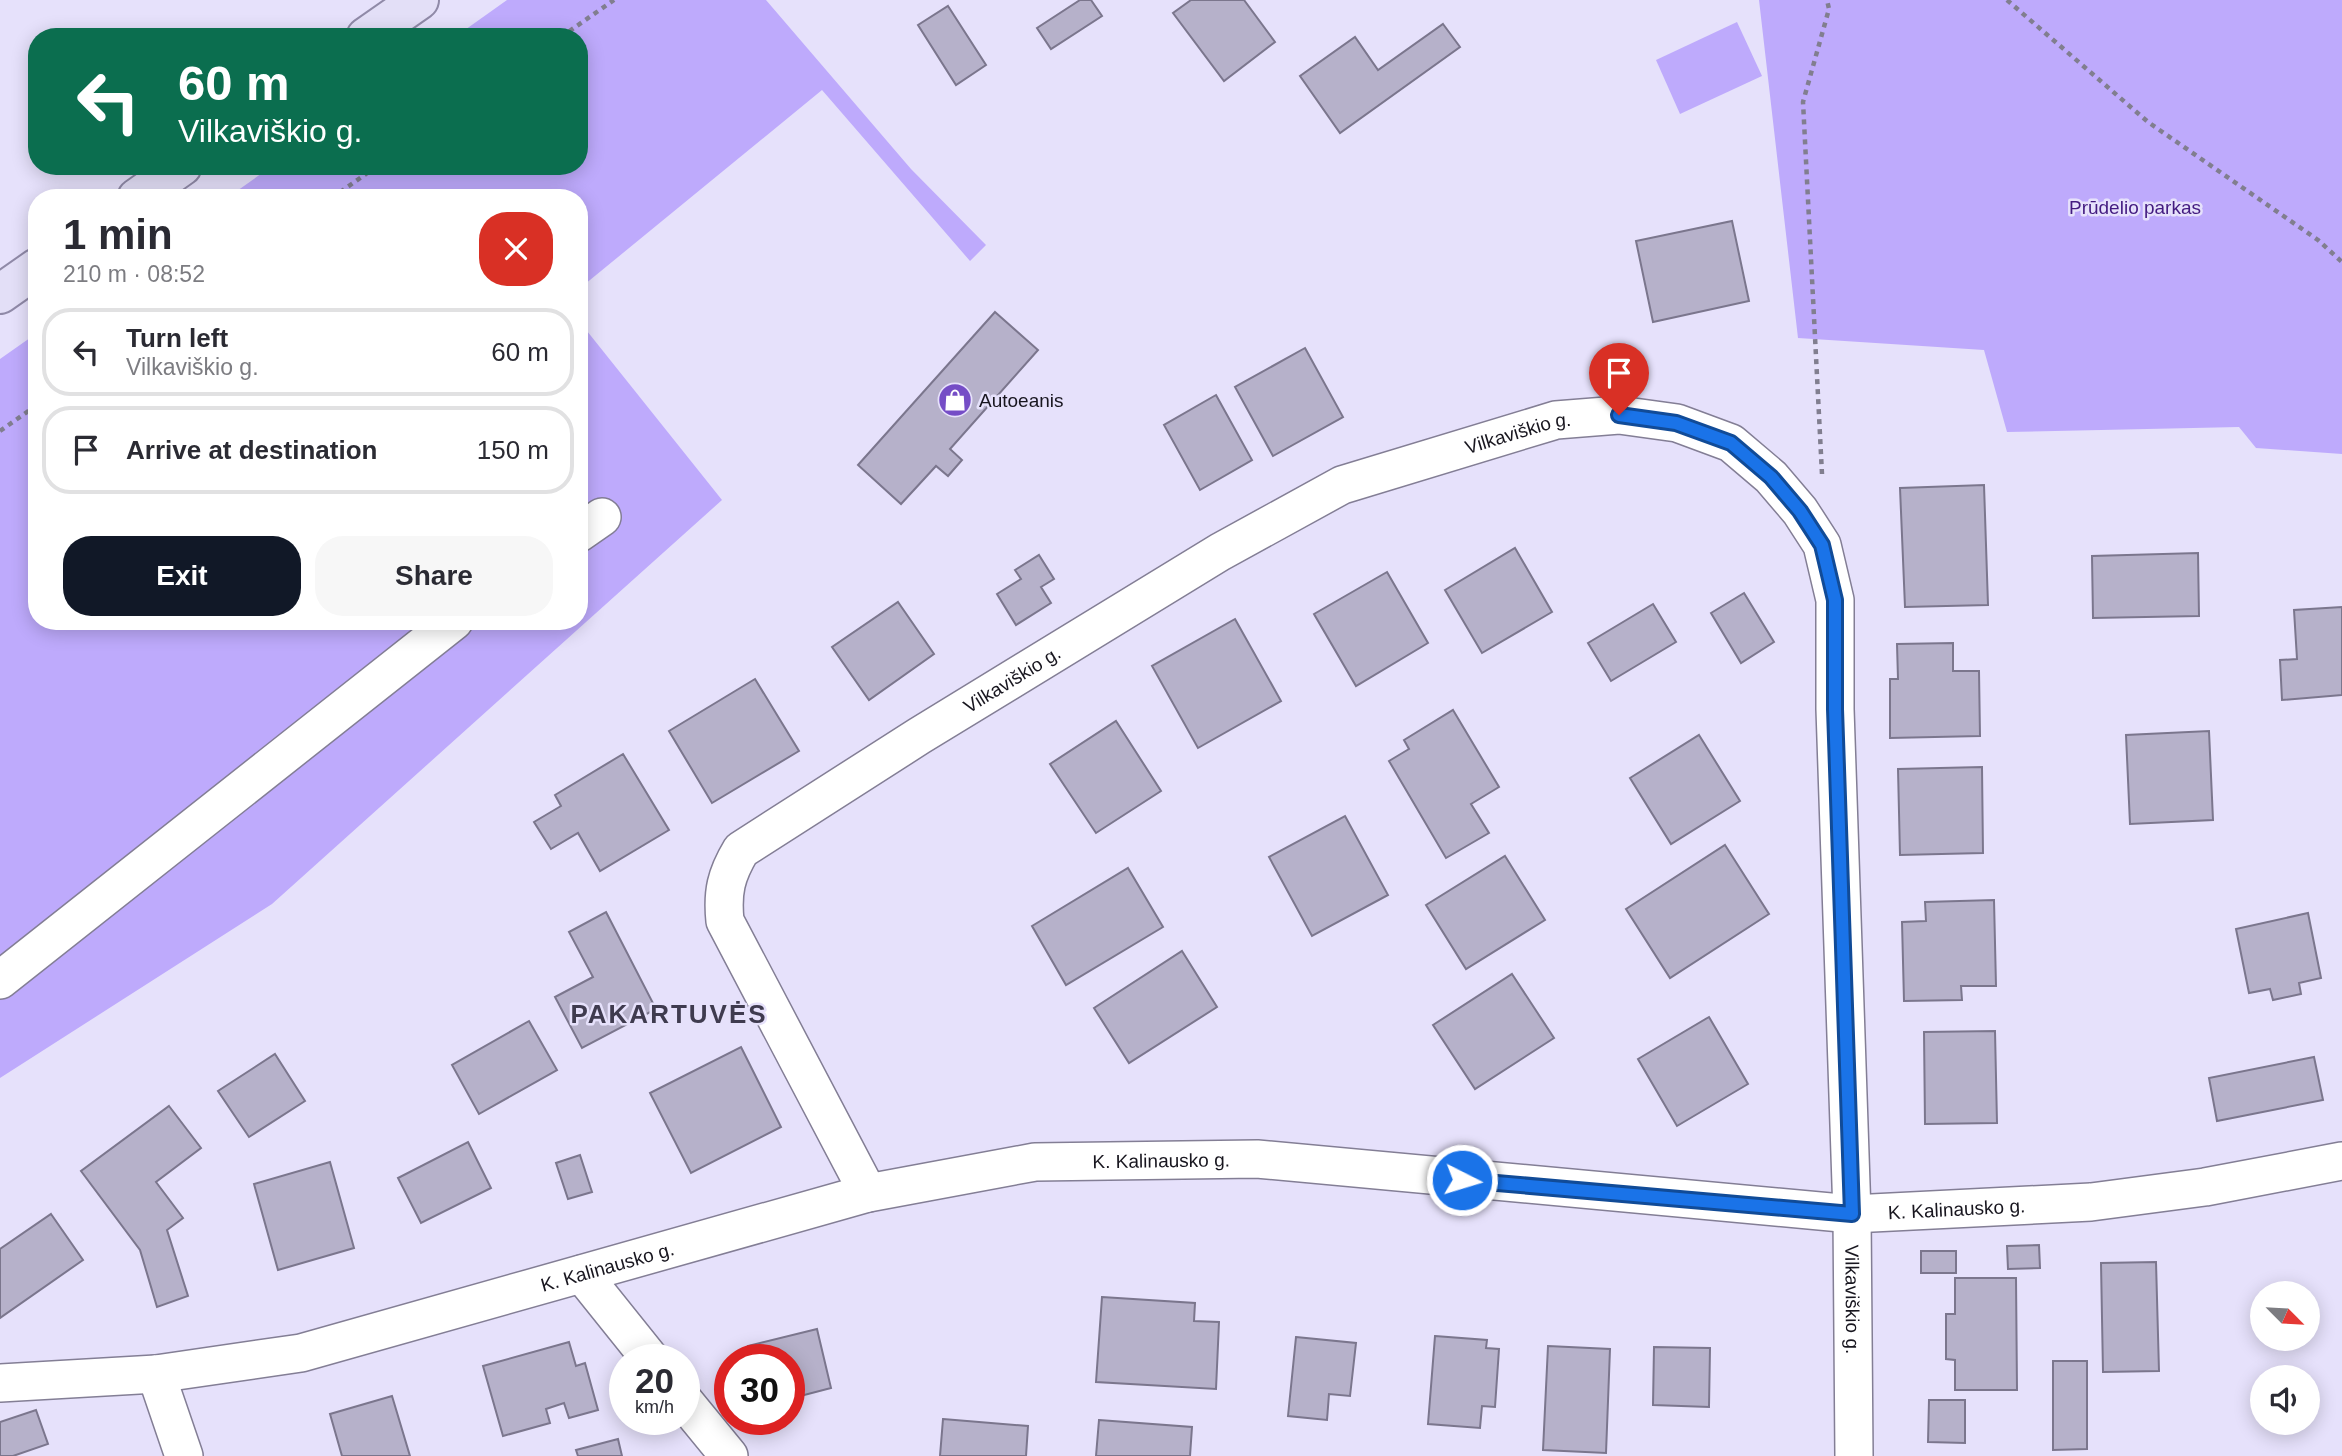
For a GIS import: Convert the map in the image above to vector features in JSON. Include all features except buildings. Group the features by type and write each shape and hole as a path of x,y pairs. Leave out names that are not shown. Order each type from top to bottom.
{"main road":[{"path":"379,28 419,0"},
{"path":"150,189 169,175"},
{"path":"0,294 28,274"}],"street":[{"name":"Vilkaviškio g.","path":"867,1193 726,921 722,894 729,871 741,850 919,736 1220,552 1342,485 1556,420 1619,415 1676,423 1731,443 1771,477 1800,511 1822,545 1835,600 1835,709 1852,1214 1854,1456"},
{"path":"0,980 443,630"},
{"name":"K. Kalinausko g.","path":"0,1383 156,1374 301,1353 867,1193 1035,1162 1142,1158 1256,1159 1852,1214 2091,1202 2205,1187 2342,1161"},
{"path":"582,1275 638,1344"},
{"path":"156,1374 184,1456"},
{"path":"700,1421 729,1456"}],"path":[{"path":"574,28 614,0"},
{"path":"1822,478 1804,102 1829,9 1827,0"},
{"path":"2007,0 2148,122 2318,240 2342,262"},
{"path":"345,189 364,175"},
{"path":"0,431 28,411"}],"green space":[{"path":"507,0 766,0 911,169 986,245 970,261 822,90 588,282 588,189 240,189 259,175 588,175 588,28 468,28"},
{"name":"Prūdelio parkas","path":"1759,0 2342,0 2342,454 2256,448 2239,427 2007,432 1984,350 1798,338"},
{"path":"1737,22 1762,76 1680,114 1656,60"},
{"path":"588,332 722,500 588,620"},
{"path":"28,339 28,630 577,630 272,904 0,1078 0,359"}],"place":[{"name":"Autoeanis","path":"955,400"}],"district":[{"name":"PAKARTUVĖS","path":"669,1014"}],"route":[{"path":"1462,1180 1852,1214 1835,709 1835,600 1822,545 1800,511 1771,477 1731,443 1676,423 1619,415"}]}
